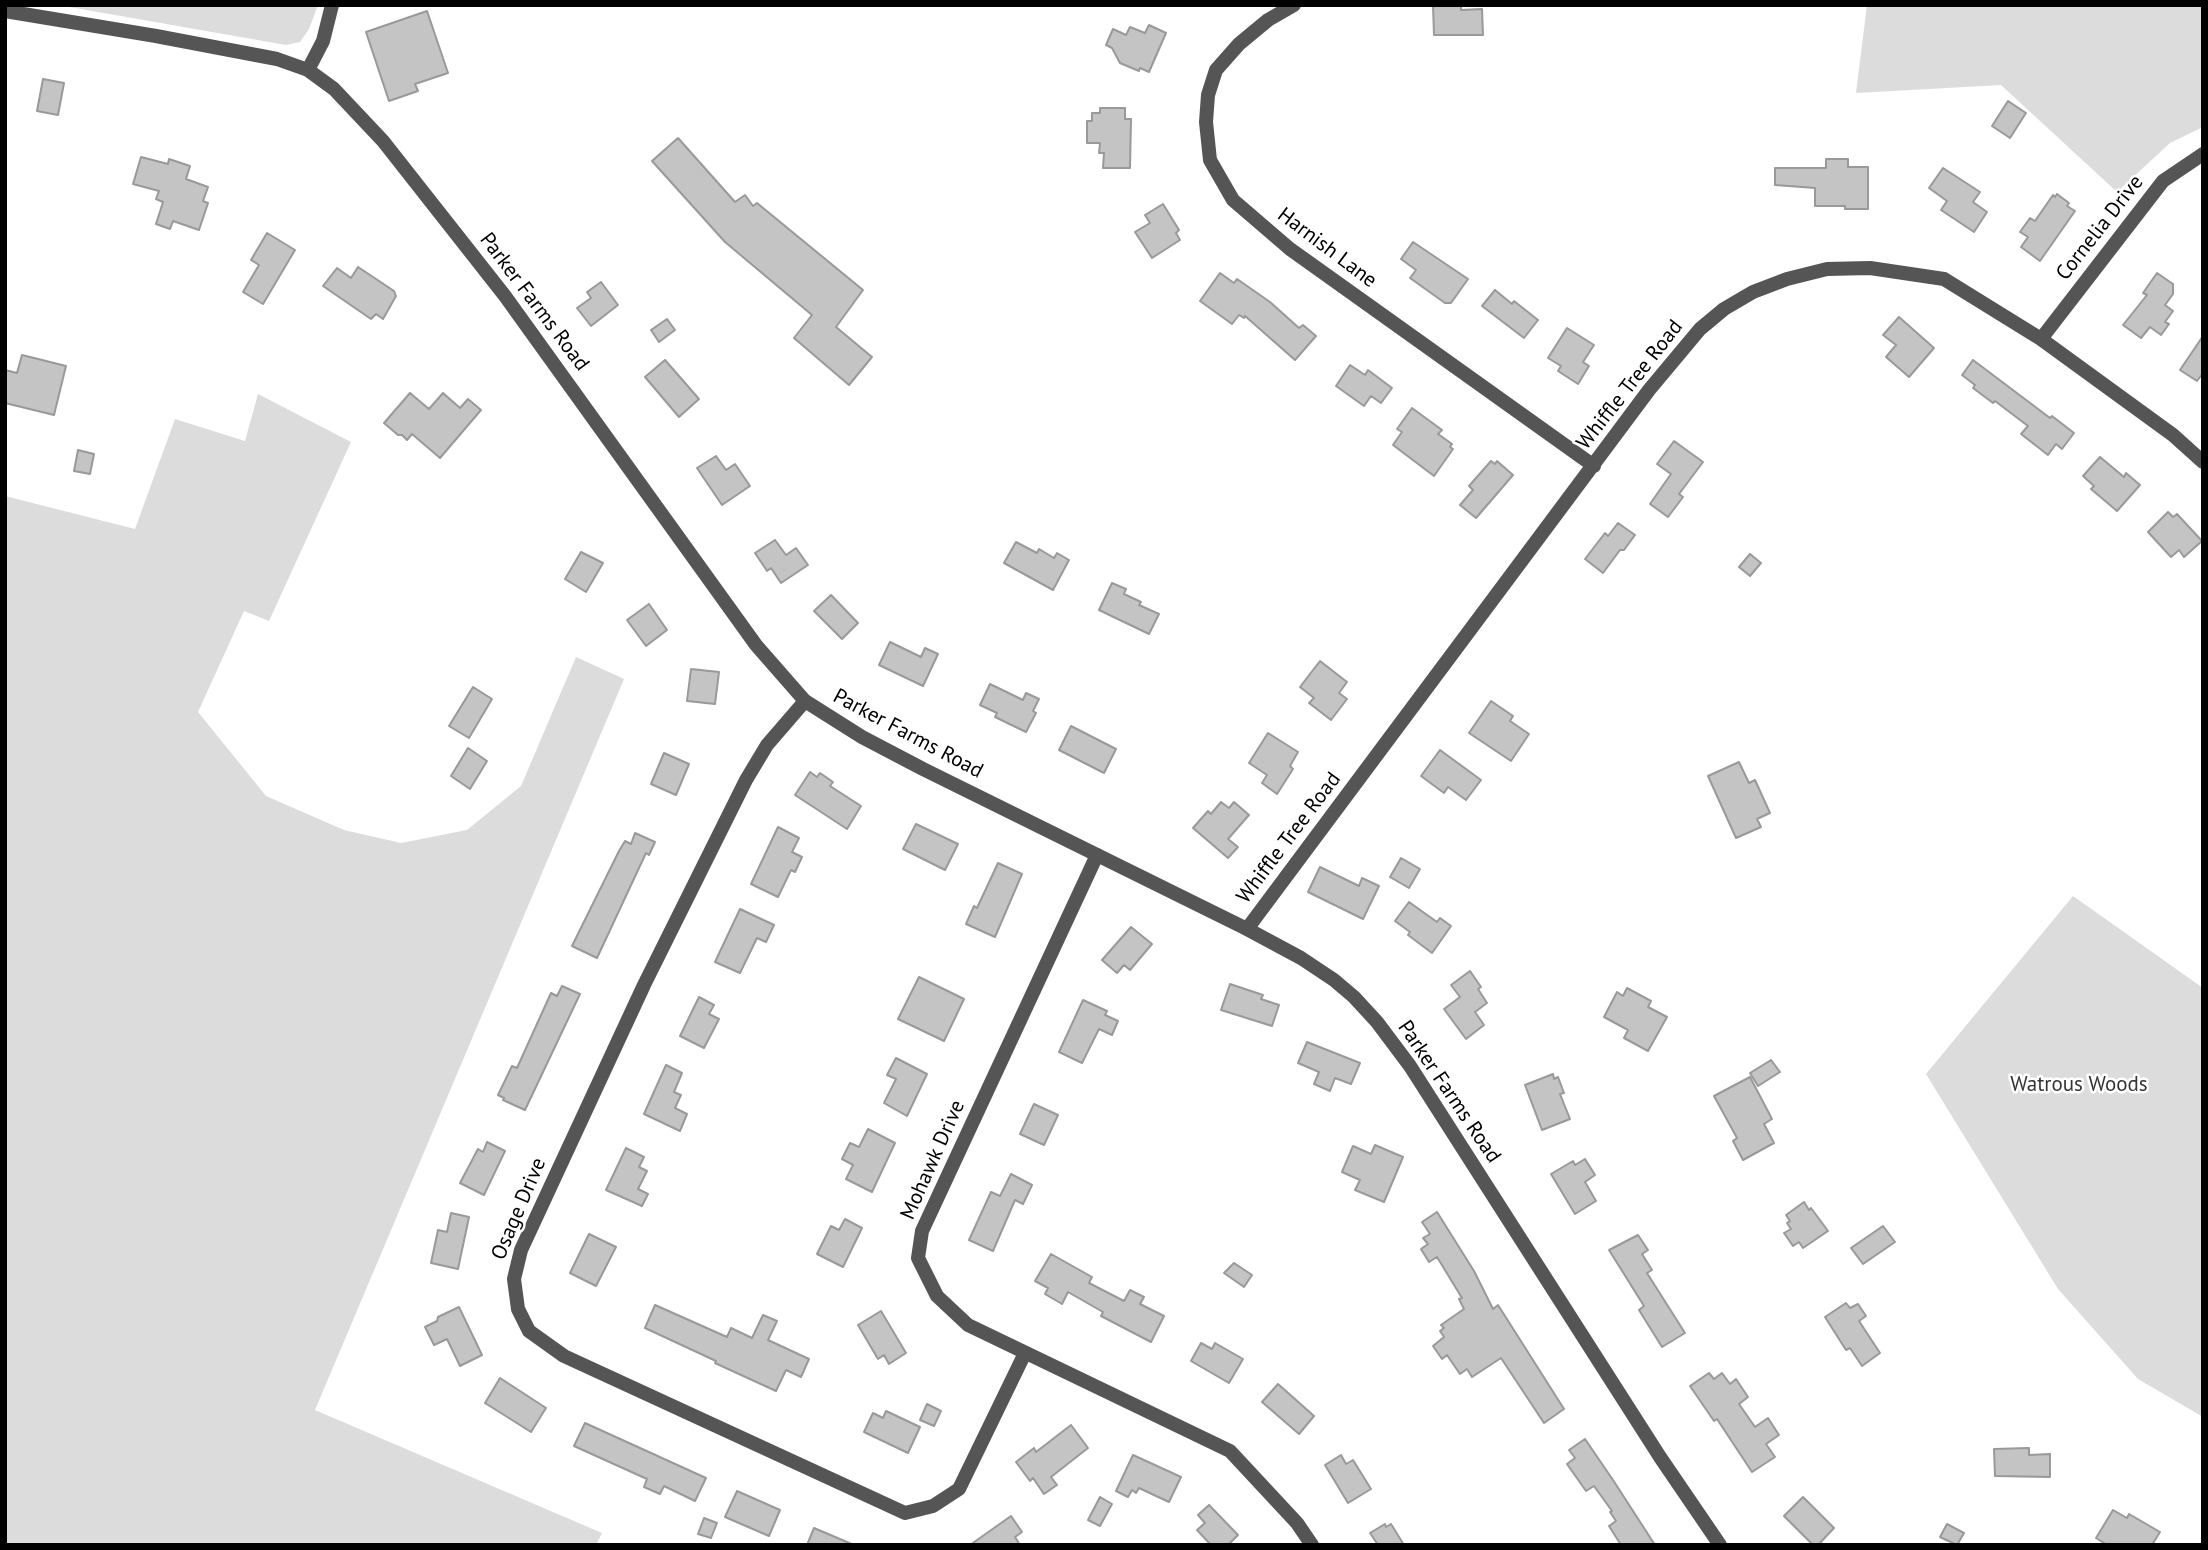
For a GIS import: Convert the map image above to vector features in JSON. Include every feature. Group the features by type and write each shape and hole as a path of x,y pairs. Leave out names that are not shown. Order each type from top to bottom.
{"street":[{"path":"308,70 323,41 332,5"},
{"name":"Harnish Lane","path":"1294,5 1268,20 1239,44 1216,70 1208,95 1206,122 1210,160 1233,200 1290,249 1594,466"},
{"name":"Parker Farms Road","path":"5,11 277,60 308,70 334,89 355,109 435,206 552,359 757,645 805,701 862,737 1301,958 1354,997 1410,1066 1660,1457 1720,1545"},
{"name":"Cornelia Drive","path":"2041,339 2163,181 2203,154"},
{"name":"Whiffle Tree Road","path":"1247,929 1650,390 1700,329 1724,309 1753,292 1787,279 1827,269 1870,268 1944,279 2041,339 2173,435 2203,462"},
{"name":"Osage Drive","path":"805,701 767,745 746,780 644,985 521,1250 514,1279 518,1309 529,1331 564,1356 905,1513 933,1506 959,1489 1025,1353"},
{"name":"Mohawk Drive","path":"1097,855 922,1231 918,1258 937,1296 968,1325 1230,1451 1297,1523 1312,1545"}],"green space":[{"path":"58,5 318,5 309,29 300,42 286,45"},
{"path":"1867,5 2203,5 2203,127 2170,143 2117,192 2001,85 1856,93"},
{"path":"258,394 351,442 269,621 244,611 198,712 266,796 344,830 401,843 467,830 521,786 576,657 624,679 315,1410 602,1533 596,1545 5,1545 5,496 135,529 175,419 245,441"},
{"name":"Watrous Woods","path":"2073,896 2203,988 2203,1417 2138,1379 2058,1289 1926,1074"}],"building":[{"path":"1433,5 1461,5 1461,10 1482,9 1483,35 1434,35"},
{"path":"427,11 448,73 415,84 418,91 389,101 366,32"},
{"path":"1149,25 1166,33 1149,72 1120,63 1112,48 1106,45 1113,29 1126,35 1130,27 1145,33"},
{"path":"43,79 64,83 58,115 37,111"},
{"path":"2008,101 2026,113 2010,138 1992,126"},
{"path":"1100,108 1125,108 1125,119 1131,119 1130,168 1103,168 1104,153 1099,153 1100,143 1087,143 1087,121 1092,121 1092,113 1100,113"},
{"path":"678,138 735,202 745,195 753,206 757,203 863,290 836,327 872,357 849,385 794,338 812,315 725,242 652,161"},
{"path":"141,157 168,164 169,159 190,166 186,179 208,187 203,201 208,203 199,230 173,221 170,229 156,224 163,202 156,199 159,191 133,184"},
{"path":"1826,159 1848,159 1848,167 1868,167 1868,209 1815,206 1815,188 1775,185 1775,168 1826,168"},
{"path":"1943,168 1980,192 1973,202 1987,212 1974,232 1941,210 1947,201 1929,188"},
{"path":"2057,194 2075,211 2040,261 2021,247 2028,237 2020,232 2030,218 2035,221 2053,195 2055,197"},
{"path":"1163,204 1179,230 1176,233 1180,240 1152,258 1135,232 1150,223 1145,215"},
{"path":"267,233 295,250 263,304 243,292 259,265 251,260"},
{"path":"1413,242 1468,279 1451,303 1445,303 1410,278 1416,270 1401,259"},
{"path":"358,267 394,291 396,296 383,319 376,314 371,319 323,286 337,268 351,278"},
{"path":"1220,273 1234,283 1237,279 1270,302 1299,328 1303,325 1316,336 1295,360 1245,316 1244,318 1239,315 1232,324 1200,301"},
{"path":"2157,273 2173,284 2173,294 2165,305 2173,311 2165,322 2169,324 2161,335 2150,327 2141,338 2123,325 2147,295 2143,293"},
{"path":"601,282 618,305 591,326 577,308 591,298 587,292"},
{"path":"1495,290 1538,320 1524,338 1482,306"},
{"path":"1899,317 1934,348 1909,377 1886,357 1896,345 1883,335"},
{"path":"667,319 675,330 659,342 651,330"},
{"path":"1567,328 1594,345 1583,362 1589,366 1578,384 1558,371 1561,366 1548,358"},
{"path":"2203,336 2203,373 2197,381 2180,370"},
{"path":"22,355 66,366 54,415 5,403 5,370 17,373"},
{"path":"665,360 699,399 679,417 645,377"},
{"path":"1973,360 2074,433 2062,449 2056,444 2048,455 2021,434 2028,426 1973,388 1975,385 1962,375"},
{"path":"1350,365 1365,375 1368,370 1392,388 1381,403 1371,396 1364,406 1336,386"},
{"path":"410,393 429,409 443,393 460,408 468,399 481,410 440,458 412,434 407,440 384,423"},
{"path":"1412,408 1442,430 1438,434 1452,444 1450,447 1453,449 1434,476 1393,445 1402,432 1397,429"},
{"path":"1674,441 1703,462 1679,494 1683,497 1668,517 1650,504 1671,474 1657,464"},
{"path":"78,450 94,454 90,474 74,471"},
{"path":"716,456 726,470 735,464 750,486 722,505 697,468"},
{"path":"2100,457 2124,477 2126,473 2140,485 2117,511 2091,489 2094,486 2083,476"},
{"path":"1491,461 1495,464 1497,461 1513,475 1476,518 1460,505 1473,490 1469,486"},
{"path":"2168,512 2173,517 2177,514 2202,541 2184,557 2179,550 2171,557 2148,532"},
{"path":"1618,523 1635,535 1603,573 1585,559 1605,533 1608,536"},
{"path":"775,540 786,555 796,548 808,565 781,583 771,568 767,571 755,553"},
{"path":"1016,542 1037,553 1039,549 1054,558 1057,553 1069,560 1053,590 1004,563"},
{"path":"581,552 603,563 586,592 565,579"},
{"path":"1750,554 1761,563 1750,576 1739,567"},
{"path":"1112,583 1126,589 1124,594 1141,602 1139,605 1159,614 1149,634 1099,610"},
{"path":"831,595 858,623 842,639 814,611"},
{"path":"649,604 667,630 646,646 627,620"},
{"path":"890,642 921,657 925,648 938,654 923,686 879,665"},
{"path":"1320,661 1347,682 1339,693 1347,699 1331,720 1309,703 1314,698 1300,687"},
{"path":"691,669 719,672 715,704 687,701"},
{"path":"990,684 1023,700 1026,693 1039,699 1033,711 1036,713 1026,732 995,717 997,713 980,705"},
{"path":"473,687 492,699 469,738 449,726"},
{"path":"1491,701 1513,716 1510,721 1529,734 1511,761 1469,733"},
{"path":"1071,726 1116,749 1104,773 1059,750"},
{"path":"1268,733 1298,752 1290,766 1293,769 1277,794 1262,783 1267,775 1249,763"},
{"path":"468,748 487,761 470,789 451,776"},
{"path":"1440,750 1481,780 1466,800 1448,787 1444,793 1421,776"},
{"path":"664,753 689,764 676,795 651,784"},
{"path":"1739,762 1749,783 1755,780 1770,813 1757,819 1761,827 1736,838 1708,776"},
{"path":"810,772 817,777 820,773 833,782 830,786 861,806 847,829 795,795"},
{"path":"1221,802 1229,808 1234,802 1249,815 1228,839 1238,847 1228,858 1193,828 1208,811 1211,814"},
{"path":"916,824 958,844 945,870 903,849"},
{"path":"778,827 799,838 792,852 802,857 795,872 791,870 778,897 751,884"},
{"path":"635,833 655,842 649,855 646,853 597,958 572,946 619,851 625,841 631,844"},
{"path":"1401,858 1420,869 1409,888 1390,877"},
{"path":"998,863 1022,874 995,937 966,924 974,906 977,908"},
{"path":"1320,867 1359,886 1362,878 1379,886 1363,919 1308,892"},
{"path":"1409,902 1437,922 1440,918 1451,926 1432,953 1395,921"},
{"path":"740,909 774,925 766,942 757,938 740,973 715,962"},
{"path":"1131,927 1152,944 1130,970 1124,965 1117,973 1102,960"},
{"path":"1470,971 1481,987 1478,989 1487,1003 1475,1012 1484,1025 1466,1039 1444,1009 1460,997 1451,985"},
{"path":"919,977 964,999 944,1041 898,1019"},
{"path":"1230,984 1263,995 1261,999 1279,1005 1272,1026 1221,1010"},
{"path":"562,986 580,994 525,1110 498,1095 512,1066 517,1068 551,993 557,996"},
{"path":"1627,988 1651,1001 1648,1007 1667,1017 1648,1051 1624,1038 1628,1030 1604,1017 1617,992 1623,996"},
{"path":"699,997 714,1005 709,1014 719,1019 704,1048 680,1036"},
{"path":"1083,1000 1107,1011 1105,1015 1118,1021 1112,1035 1099,1029 1082,1063 1059,1052"},
{"path":"1307,1042 1360,1063 1351,1084 1335,1078 1330,1091 1314,1084 1319,1072 1298,1063"},
{"path":"896,1058 927,1074 907,1116 884,1103 896,1079 887,1075"},
{"path":"1771,1060 1780,1072 1758,1086 1750,1073"},
{"path":"666,1065 682,1073 674,1092 681,1095 675,1108 687,1114 680,1131 644,1114"},
{"path":"1553,1074 1554,1079 1558,1077 1564,1093 1560,1094 1570,1119 1542,1130 1525,1085"},
{"path":"1750,1077 1772,1119 1764,1124 1774,1143 1743,1160 1733,1141 1737,1138 1714,1096"},
{"path":"1034,1104 1058,1115 1044,1145 1020,1134"},
{"path":"868,1129 895,1143 872,1192 846,1179 853,1165 842,1159 850,1143 859,1147"},
{"path":"487,1142 505,1151 484,1195 460,1183 478,1149 483,1152"},
{"path":"1375,1145 1403,1157 1384,1202 1355,1190 1360,1180 1342,1172 1353,1146 1371,1154"},
{"path":"626,1148 644,1157 639,1167 647,1171 638,1189 648,1194 642,1206 606,1190"},
{"path":"1585,1159 1595,1175 1585,1182 1596,1201 1575,1214 1551,1174 1573,1161 1575,1165"},
{"path":"1011,1174 1032,1185 1023,1204 1015,1200 993,1251 969,1240 991,1192 1000,1196"},
{"path":"1804,1202 1828,1231 1803,1248 1799,1242 1793,1246 1784,1233 1791,1229 1786,1215"},
{"path":"1437,1212 1474,1271 1493,1309 1498,1305 1564,1409 1544,1423 1501,1358 1472,1377 1467,1369 1460,1374 1447,1355 1442,1359 1433,1346 1444,1337 1440,1331 1444,1328 1441,1325 1464,1309 1459,1299 1462,1298 1437,1257 1429,1262 1421,1249 1428,1244 1423,1238 1430,1234 1422,1222"},
{"path":"451,1213 469,1217 458,1269 431,1263 438,1230 447,1232"},
{"path":"845,1219 862,1228 843,1267 817,1254 831,1226 839,1230"},
{"path":"1883,1226 1895,1242 1863,1264 1851,1248"},
{"path":"589,1234 616,1247 596,1286 570,1273"},
{"path":"1638,1235 1648,1250 1642,1254 1652,1270 1647,1273 1685,1333 1662,1347 1639,1310 1644,1306 1609,1250"},
{"path":"1051,1254 1092,1277 1089,1283 1124,1301 1130,1290 1144,1297 1140,1304 1164,1316 1151,1342 1101,1316 1103,1312 1068,1292 1062,1304 1045,1294 1048,1288 1035,1281"},
{"path":"1234,1263 1252,1275 1244,1287 1224,1273"},
{"path":"1846,1303 1850,1308 1858,1304 1866,1316 1859,1321 1880,1353 1862,1366 1850,1348 1846,1350 1825,1317"},
{"path":"655,1305 727,1337 731,1328 752,1338 763,1315 777,1321 768,1340 809,1359 801,1377 786,1370 776,1391 645,1328"},
{"path":"459,1307 482,1355 460,1366 447,1339 434,1345 425,1327"},
{"path":"881,1311 906,1353 889,1364 884,1355 878,1359 858,1325"},
{"path":"1201,1343 1212,1349 1215,1343 1243,1359 1229,1383 1191,1361"},
{"path":"1709,1373 1714,1379 1722,1373 1730,1384 1736,1379 1748,1397 1739,1404 1755,1427 1768,1418 1779,1435 1766,1444 1775,1457 1752,1472 1717,1419 1714,1421 1690,1386"},
{"path":"500,1378 546,1408 531,1432 485,1403"},
{"path":"1278,1384 1314,1416 1299,1434 1262,1402"},
{"path":"927,1404 941,1411 934,1426 920,1420"},
{"path":"886,1411 920,1427 908,1453 864,1432 873,1413 883,1418"},
{"path":"585,1423 706,1478 695,1501 664,1486 660,1494 644,1487 647,1479 574,1446"},
{"path":"1071,1425 1088,1448 1051,1477 1057,1485 1044,1494 1033,1478 1030,1481 1016,1462 1034,1448 1036,1452"},
{"path":"1585,1439 1655,1545 1621,1545 1609,1526 1616,1521 1610,1512 1612,1511 1594,1486 1586,1491 1567,1464 1575,1458 1569,1450"},
{"path":"2029,1448 2029,1455 2050,1454 2050,1477 1995,1476 1994,1449"},
{"path":"1133,1455 1181,1477 1169,1502 1139,1488 1136,1493 1132,1490 1128,1497 1116,1491"},
{"path":"1341,1455 1346,1464 1353,1460 1371,1489 1348,1503 1325,1465"},
{"path":"737,1491 780,1510 769,1536 725,1517"},
{"path":"1100,1497 1112,1504 1100,1526 1088,1520"},
{"path":"1803,1497 1834,1528 1818,1545 1813,1545 1784,1516"},
{"path":"1209,1505 1238,1535 1228,1545 1211,1545 1197,1530 1205,1523 1198,1515"},
{"path":"2113,1510 2127,1518 2129,1514 2160,1532 2152,1545 2107,1545 2096,1538"},
{"path":"1011,1516 1022,1532 1015,1537 1020,1545 970,1545"},
{"path":"704,1518 717,1523 711,1538 698,1534"},
{"path":"1385,1524 1386,1527 1391,1524 1404,1545 1378,1545 1370,1533"},
{"path":"1947,1524 1964,1533 1957,1545 1940,1537"},
{"path":"814,1528 854,1545 807,1545"}]}
